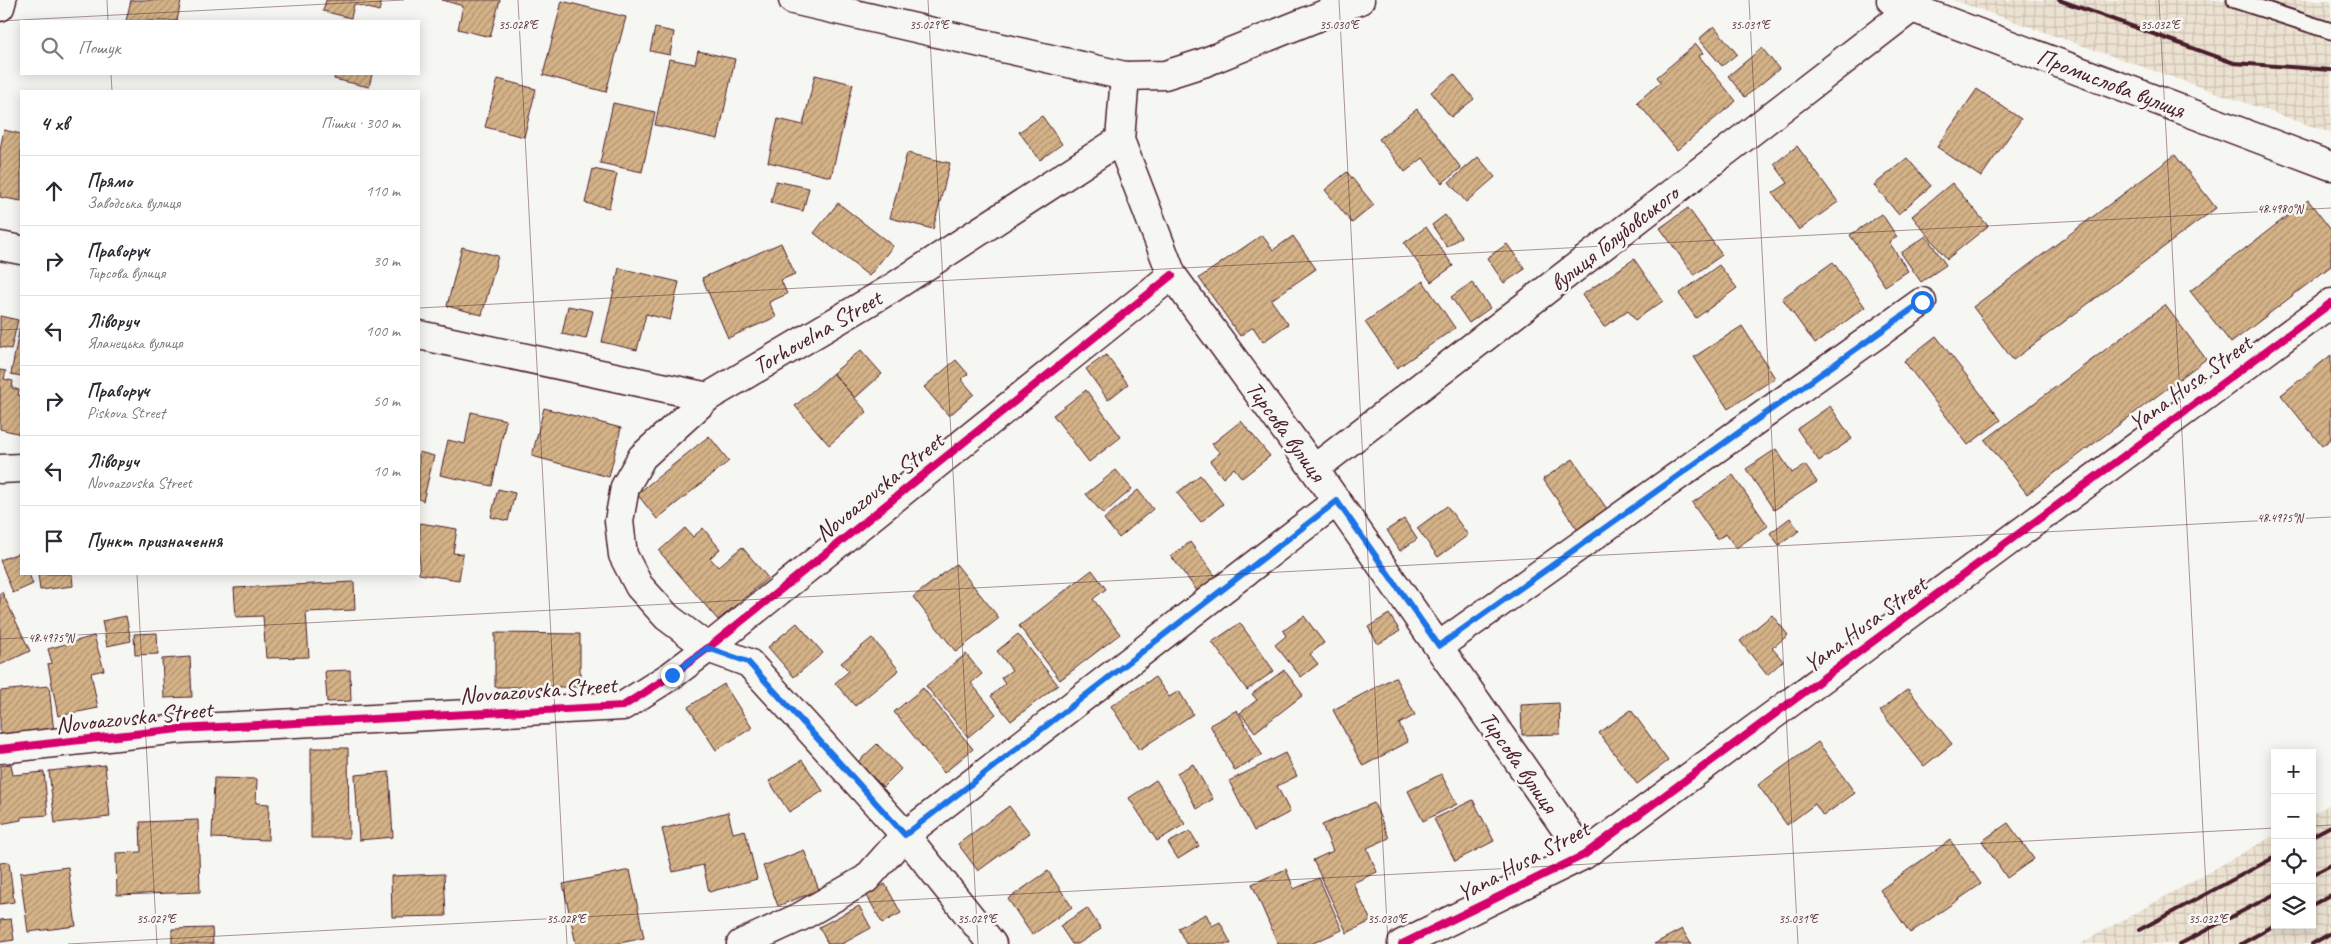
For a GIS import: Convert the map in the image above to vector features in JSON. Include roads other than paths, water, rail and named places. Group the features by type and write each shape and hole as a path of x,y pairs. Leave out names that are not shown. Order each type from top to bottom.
{"street":[{"path":"0,7 2,0"},
{"path":"793,0 1125,76 1165,75 1203,63 1360,0"},
{"name":"Промислова вулиця","path":"1902,4 2331,166"},
{"name":"вулиця Голубовського","path":"1314,469 1902,4"},
{"path":"1120,140 1125,76"},
{"name":"Тирсова вулиця","path":"1120,140 1172,275 1337,501 1584,855"},
{"name":"Torhovelna Street","path":"992,944 905,835 748,662 708,648 667,617 639,586 624,556 619,521 625,487 642,457 708,397 889,290 1120,140"},
{"path":"0,246 20,250"},
{"name":"Novoazovska Street","path":"0,749 179,729 623,706 672,675 708,648 1172,275"},
{"path":"1439,646 1922,302"},
{"name":"Yana Husa Street","path":"1402,944 1584,855 2331,302"},
{"path":"420,335 708,397"},
{"path":"0,468 20,468"},
{"path":"741,944 800,917 866,879 905,835 1337,501"}],"lane":[{"path":"2235,0 2331,31"}],"railway":[{"path":"2059,0 2234,63 2331,70"},
{"path":"2316,834 2331,826"},
{"path":"2139,930 2271,859"},
{"path":"2316,873 2331,865"},
{"path":"2316,903 2331,895"},
{"path":"2180,944 2271,896"},
{"path":"2241,944 2271,927"},
{"path":"2312,944 2331,933"}]}
